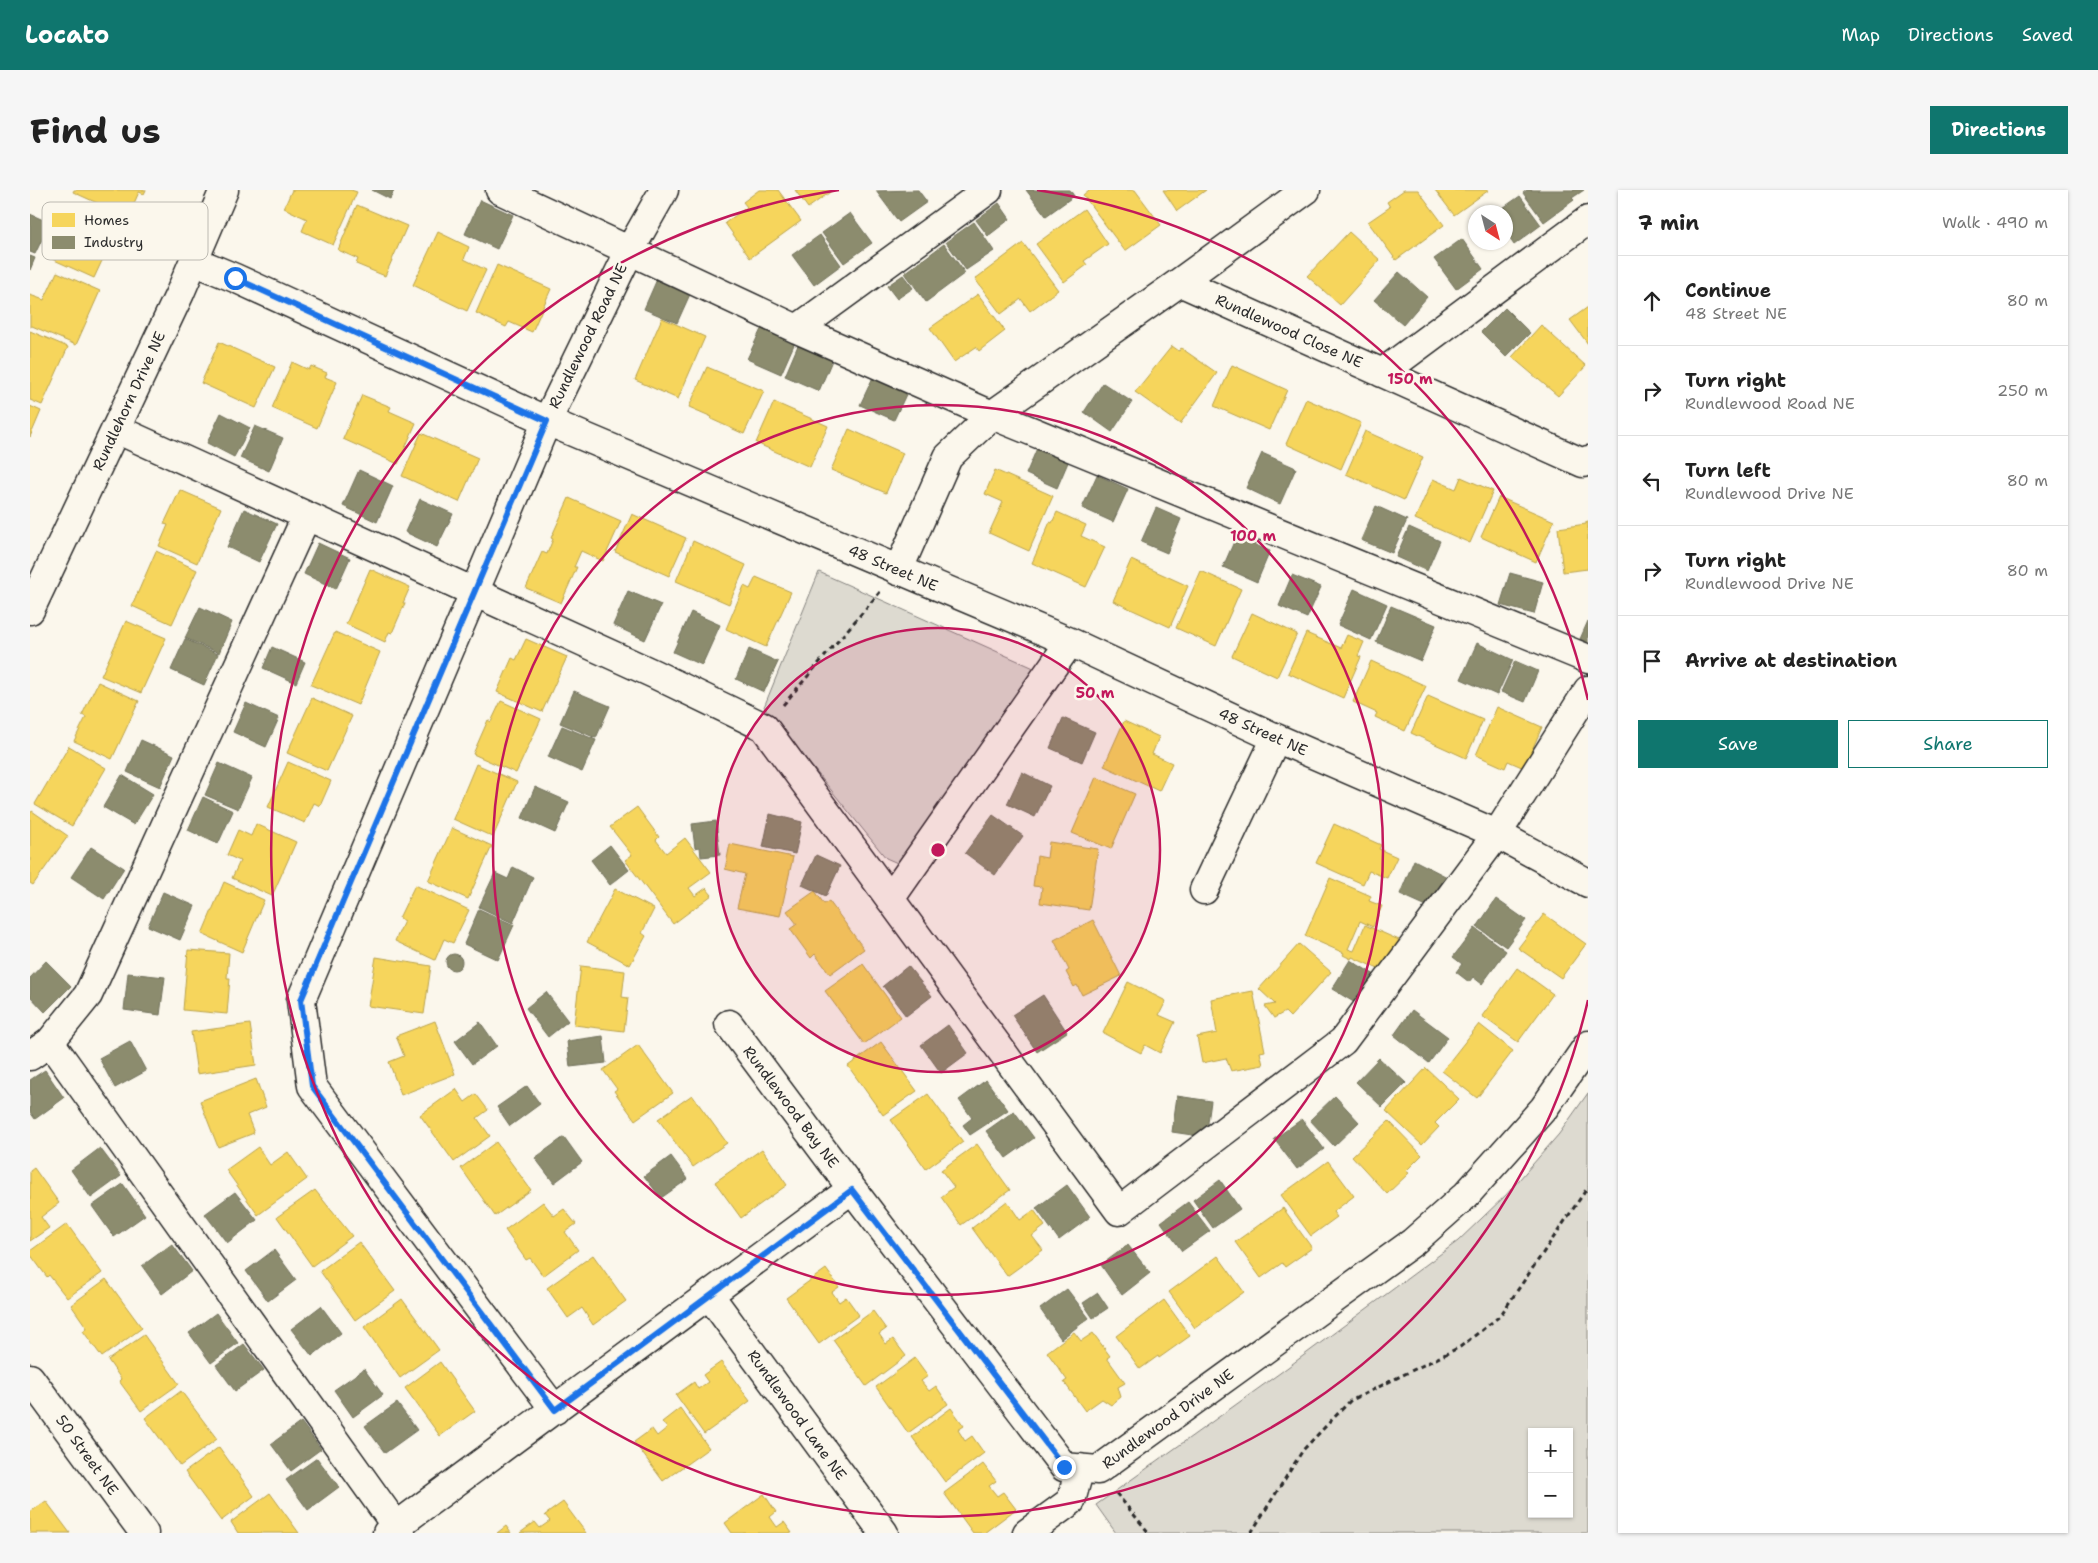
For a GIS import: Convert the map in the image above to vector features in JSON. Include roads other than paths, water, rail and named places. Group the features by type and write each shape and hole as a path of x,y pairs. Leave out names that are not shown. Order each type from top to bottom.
{"street":[{"name":"Rundlehorn Drive NE","path":"208,228 224,190"},
{"path":"500,190 797,329 992,415 1588,659"},
{"name":"Rundlewood Road NE","path":"555,1410 312,1086 301,1000 547,421 630,250 664,190"},
{"path":"797,329 988,190"},
{"path":"898,571 948,457 992,415 1306,190"},
{"path":"1382,372 1588,220"},
{"name":"Rundlehorn Drive NE","path":"32,602 116,430 194,261"},
{"name":"48 Street NE","path":"194,261 547,421 898,571 1070,642 1276,738 1497,834 1588,883"},
{"name":"Rundlewood Close NE","path":"1180,282 1583,463 1588,460"},
{"path":"116,430 654,674 764,727 1119,1211 1343,1041 1497,834 1588,690"},
{"path":"306,516 88,995 40,1049 395,1531 852,1190"},
{"path":"890,899 1070,642"},
{"path":"1204,890 1276,738"},
{"name":"Rundlewood Bay NE","path":"729,1024 852,1190"},
{"name":"Rundlewood Drive NE","path":"852,1190 1064,1467 1089,1469 1413,1242 1466,1195 1537,1116 1588,1045"},
{"name":"Rundlewood Lane NE","path":"710,1296 884,1533"},
{"name":"50 Street NE","path":"30,1378 144,1533"},
{"path":"1028,1533 1071,1501 1089,1469"}]}
